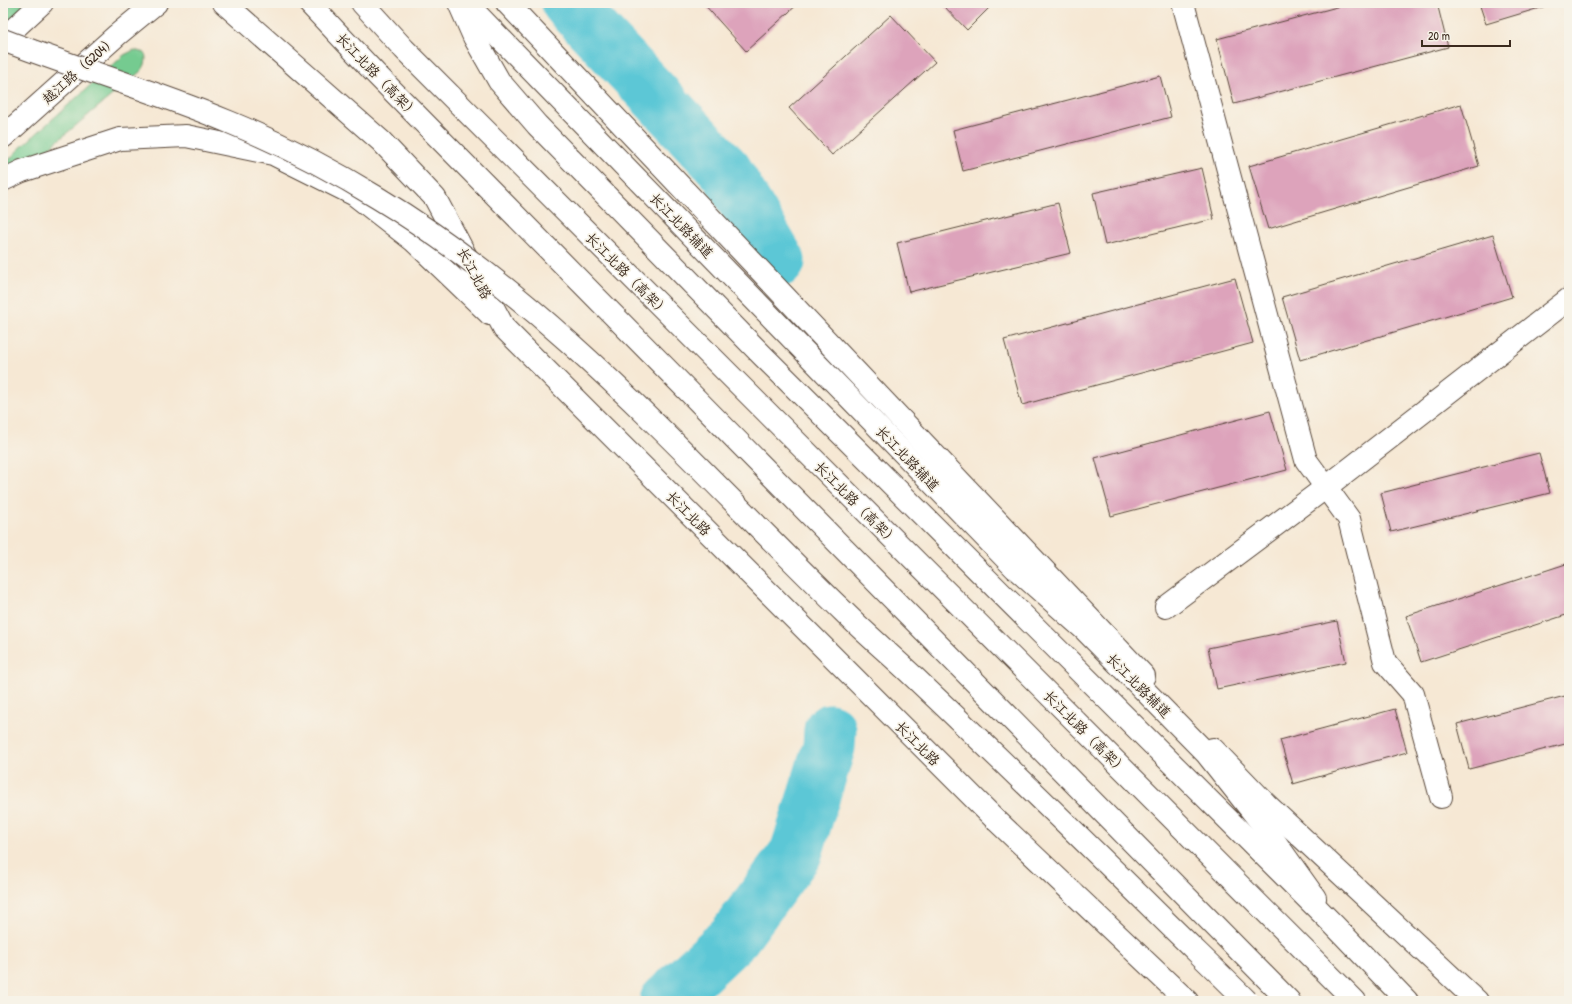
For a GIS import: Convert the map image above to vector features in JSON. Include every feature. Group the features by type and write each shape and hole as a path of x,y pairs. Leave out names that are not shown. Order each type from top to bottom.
{"main road":[{"path":"42,3 3,40 188,106 270,140 326,168 378,198 440,237 507,289 567,340 645,414 845,614 912,675 1247,1001"},
{"name":"越江路（G204）","path":"3,137 117,35 156,3"},
{"name":"长江北路","path":"224,3 381,141 436,198 504,328 996,820 1187,1001"},
{"name":"长江北路（高架）","path":"310,3 375,73 1289,1001"},
{"name":"长江北路（高架）","path":"362,3 404,49 1355,1001"},
{"path":"459,3 474,37 499,81 537,125 762,355 1334,925 1407,1001"},
{"name":"长江北路辅道","path":"466,3 1015,568 1085,630 1206,753 1263,825 1334,925"},
{"path":"507,3 1266,804 1477,1001"},
{"path":"1183,3 1306,460 1349,519 1384,662 1413,694 1441,797"},
{"path":"3,180 22,171 120,139 186,136 273,154 355,195 414,241 504,328"},
{"path":"1166,607 1325,488 1569,299"}],"green space":[{"path":"3,3 30,3 3,27"},
{"path":"134,50 145,53 146,62 141,71 43,153 3,172 3,166 18,150 124,55"}],"building":[{"path":"703,3 799,3 746,51"},
{"path":"941,3 994,3 967,30"},
{"path":"1352,3 1437,3 1448,47 1234,104 1217,39"},
{"path":"1479,3 1556,3 1486,24"},
{"path":"891,15 935,62 832,155 789,108"},
{"path":"1160,76 1171,117 963,171 953,130"},
{"path":"1461,104 1479,166 1268,229 1249,166"},
{"path":"1202,168 1214,219 1105,245 1093,193"},
{"path":"1058,203 1071,253 909,292 897,243"},
{"path":"1493,235 1512,297 1300,360 1282,297"},
{"path":"1235,278 1253,343 1022,405 1004,340"},
{"path":"1270,411 1287,470 1111,516 1095,458"},
{"path":"1539,453 1550,493 1391,532 1381,493"},
{"path":"1569,563 1569,614 1421,662 1406,616"},
{"path":"1337,621 1346,662 1217,689 1208,648"},
{"path":"1569,695 1569,743 1469,769 1457,724"},
{"path":"1395,709 1407,752 1293,784 1280,740"}],"waterway":[{"path":"568,3 726,171 779,261"},
{"path":"666,1001 734,937 796,853 829,747 830,730"}]}
